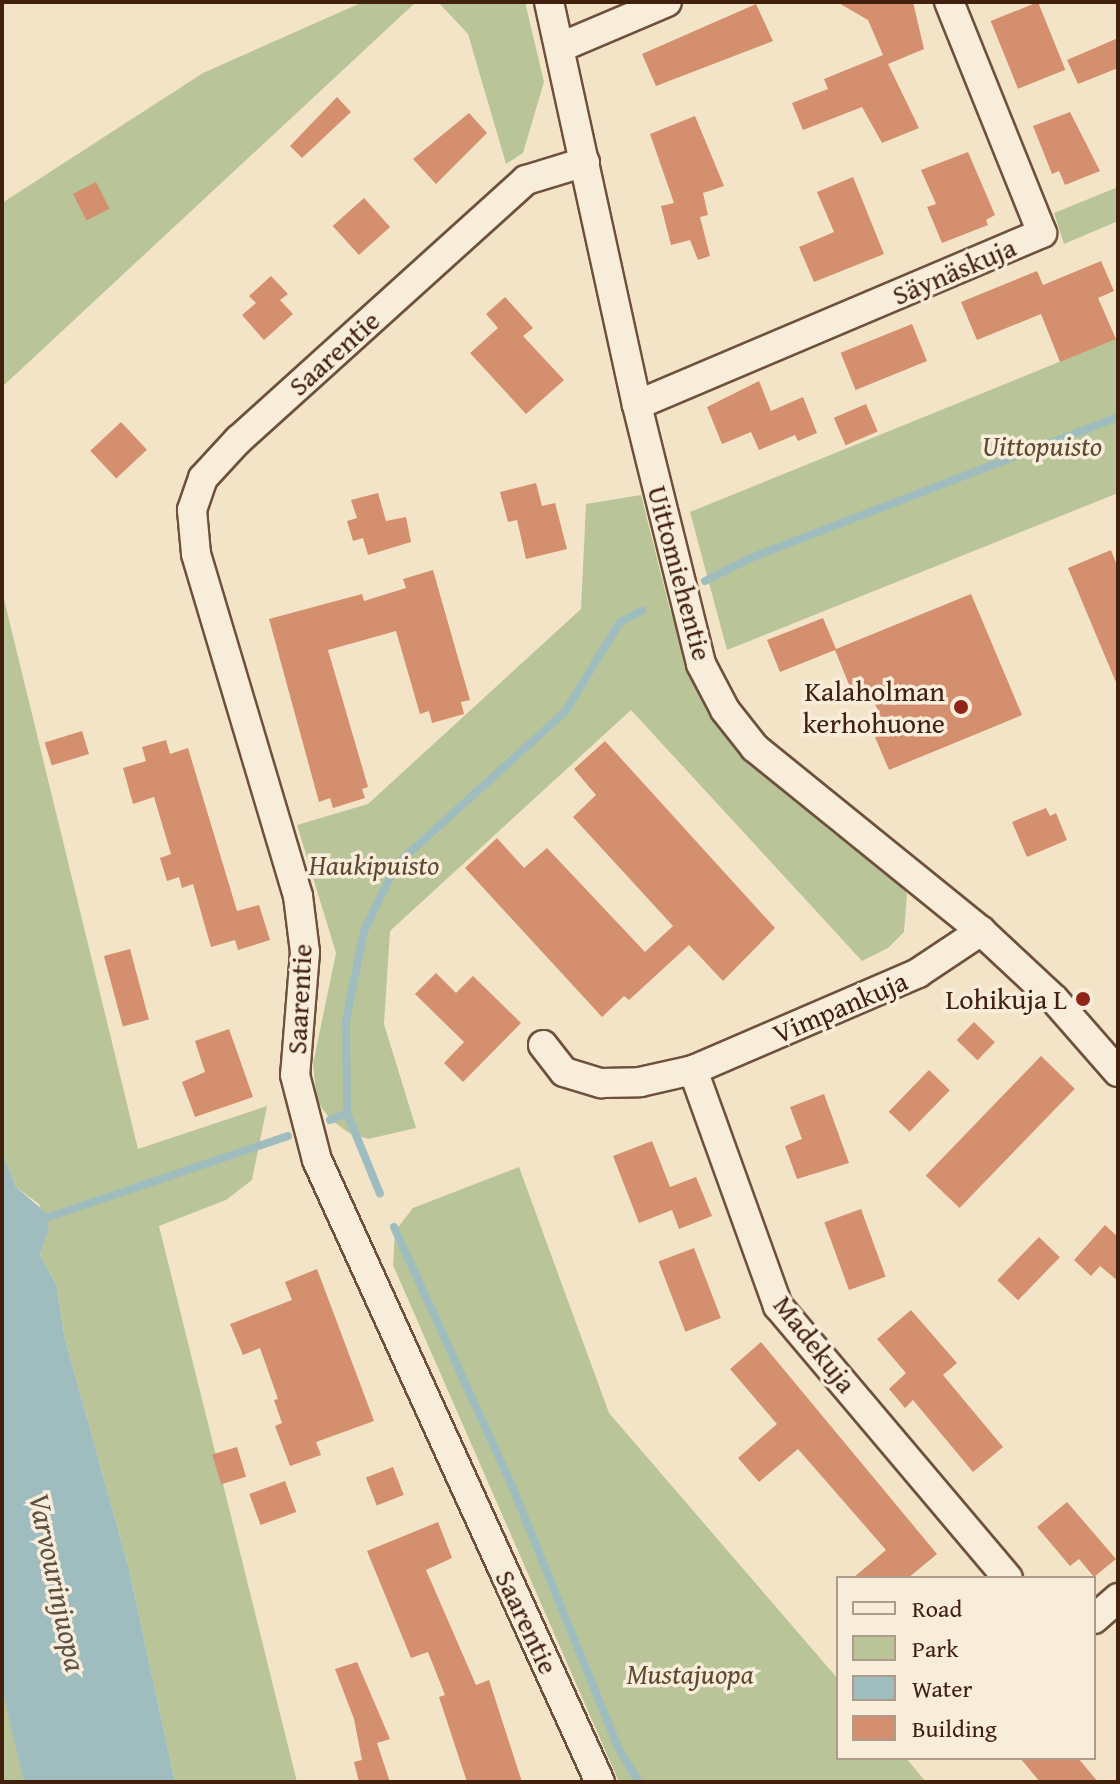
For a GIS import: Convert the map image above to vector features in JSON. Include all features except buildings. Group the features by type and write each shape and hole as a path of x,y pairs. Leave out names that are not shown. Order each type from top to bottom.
{"street":[{"name":"Uittomiehentie","path":"549,2 637,405 701,664 725,710 755,748 981,931 1054,999 1118,1072"},
{"path":"561,47 667,2"},
{"name":"Säynäskuja","path":"637,405 1042,233 949,2"},
{"name":"Saarentie","path":"585,162 526,180 239,439 203,478 192,510 196,554 298,896 305,952 295,1075 317,1160 600,1782"},
{"name":"Vimpankuja","path":"543,1045 564,1072 601,1083 640,1082 693,1070 918,973 981,931"},
{"name":"Madekuja","path":"693,1070 778,1306 1006,1576"},
{"path":"1096,1617 1118,1598"}],"green space":[{"path":"363,2 416,2 2,387 2,203 203,73"},
{"path":"438,2 525,2 544,82 523,153 506,164 468,34"},
{"path":"1118,187 1118,221 1064,244 1054,213"},
{"name":"Uittopuisto","path":"1118,338 1118,493 727,650 690,512"},
{"name":"Haukipuisto","path":"641,495 670,610 698,687 743,751 833,833 892,873 907,894 904,932 888,948 862,961 631,710 390,931 384,1024 416,1128 368,1139 349,1133 330,1119 317,1101 313,1064 336,953 297,825 368,804 581,609 586,504"},
{"path":"2,591 138,1149 267,1106 252,1180 226,1200 159,1226 297,1782 175,1782 129,1569 65,1339 56,1284 40,1255 49,1229 39,1204 16,1187 2,1151"},
{"name":"Mustajuopa","path":"519,1167 609,1413 836,1677 836,1760 908,1760 926,1782 619,1782 393,1265 395,1231 413,1208"},
{"path":"2,1689 21,1766 24,1782 2,1782"}],"water":[{"name":"Varvourinjuopa","path":"2,1151 16,1187 45,1212 49,1229 40,1255 56,1284 65,1339 129,1569 175,1782 24,1782 2,1689"}],"waterway":[{"path":"705,581 753,557 1118,417"},
{"path":"330,1120 347,1113 346,1021 364,931 396,865 565,712 620,622 642,611"},
{"path":"347,1113 380,1194"},
{"path":"37,1221 288,1136"},
{"name":"Mustajuopa","path":"394,1227 512,1486 619,1749 639,1782"}],"place":[{"name":"Kalaholman kerhohuone","path":"961,707"},
{"name":"Lohikuja L","path":"1083,999"}]}
